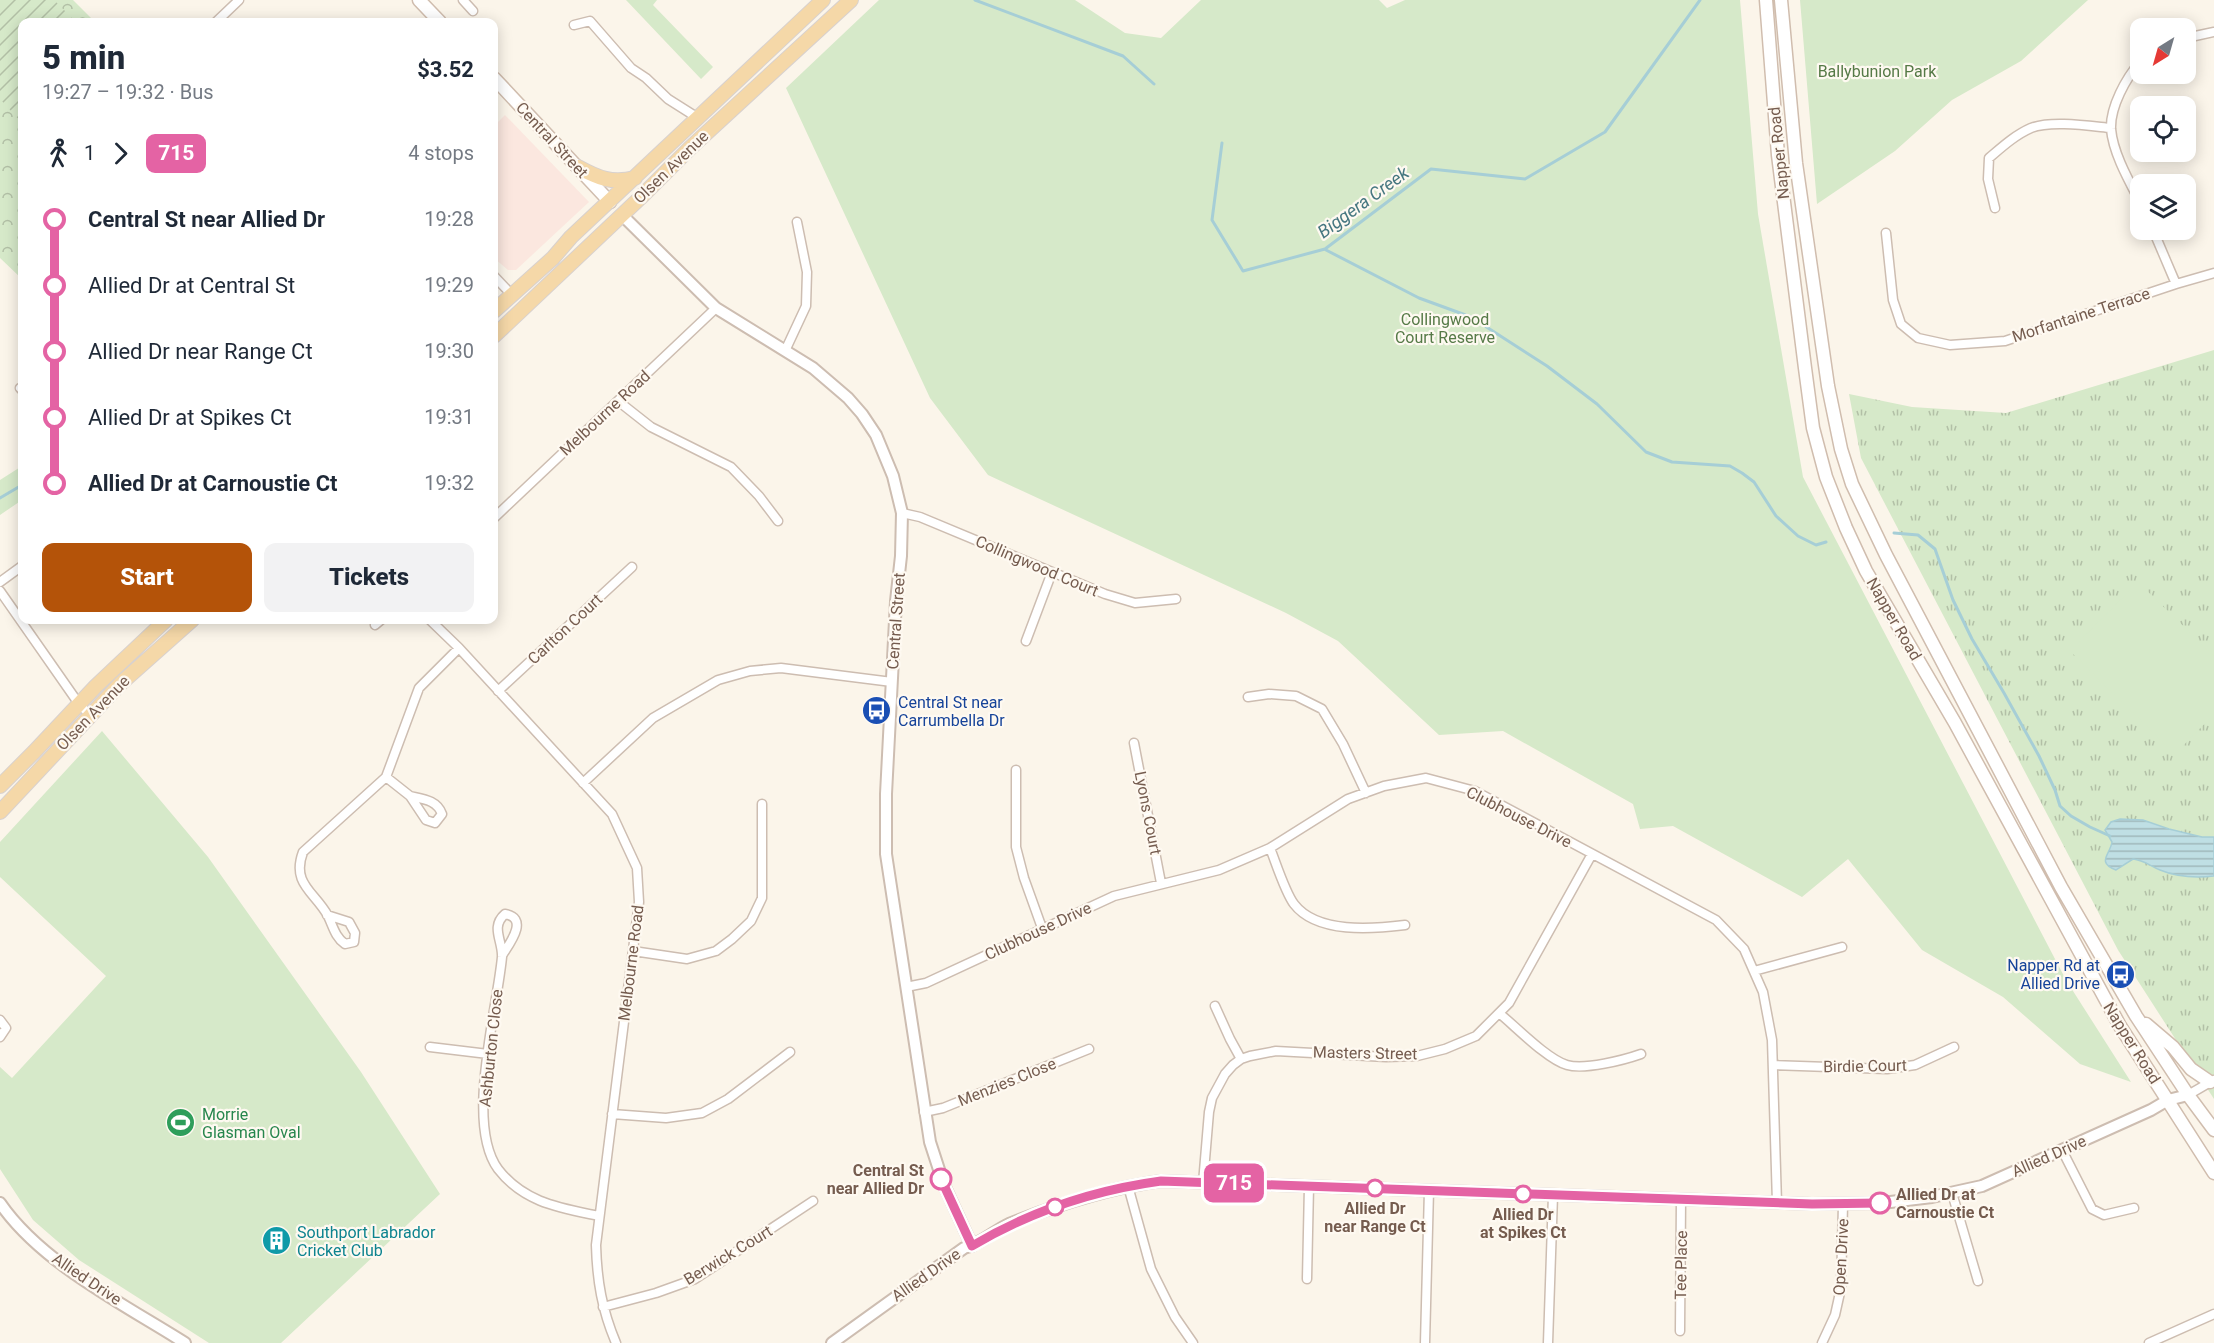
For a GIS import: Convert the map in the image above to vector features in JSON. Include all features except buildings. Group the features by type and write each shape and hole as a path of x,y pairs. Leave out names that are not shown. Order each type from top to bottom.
{"main road":[{"name":"Olsen Avenue","path":"498,306 552,258 571,237 823,0"},
{"name":"Olsen Avenue","path":"498,332 688,149 851,0"},
{"name":"Napper Road","path":"1766,0 1778,155 1813,428 1826,477 1857,554 1955,723 2106,1001 2214,1173"},
{"name":"Napper Road","path":"1780,0 1796,163 1828,386 1841,449 1852,484 1886,555 2061,887 2136,1016 2214,1130"},
{"path":"422,1 437,18"},
{"name":"Central Street","path":"498,82 610,202"},
{"path":"578,167 599,179 619,182 635,178"},
{"path":"610,202 622,215"},
{"name":"Olsen Avenue","path":"0,786 79,704 162,624"},
{"name":"Olsen Avenue","path":"0,812 90,715 141,664 157,653 188,624"},
{"path":"2136,1016 2173,1047 2191,1069 2212,1081"}],"street":[{"path":"220,18 239,0"},
{"path":"462,0 473,11"},
{"path":"574,25 590,21 631,68 646,78 668,99 698,118"},
{"path":"2196,36 2214,32"},
{"path":"2130,75 2117,100 2111,128 2122,168 2130,183"},
{"path":"1995,208 1988,179 1989,159 2008,141 2033,127 2070,124 2111,128"},
{"name":"Central Street","path":"622,215 716,308 813,368 832,383 862,414 886,456 902,513 886,794 886,854 924,1112 935,1162 972,1246"},
{"path":"784,351 806,306 807,272 797,222"},
{"name":"Morfantaine Terrace","path":"1886,232 1893,300 1901,324 1918,338 1950,345 2005,341 2214,273"},
{"path":"2157,240 2176,284"},
{"path":"498,280 511,294"},
{"name":"Melbourne Road","path":"498,514 716,308"},
{"path":"618,401 658,431 707,453 731,467 759,496 778,521"},
{"name":"Collingwood Court","path":"902,513 921,516 1105,594 1135,603 1176,599"},
{"name":"Carlton Court","path":"498,691 632,567"},
{"path":"0,582 18,569"},
{"path":"1026,641 1052,572"},
{"path":"0,591 18,617"},
{"path":"23,624 79,704 90,715"},
{"name":"Melbourne Road","path":"434,624 612,814 637,867 639,902 596,1245 597,1283 606,1321 616,1343"},
{"path":"327,915 304,886 299,870 303,852 386,777 419,688 459,648"},
{"path":"583,783 653,718 718,680 750,671 781,668 892,682"},
{"path":"1248,697 1269,694 1296,696 1322,710 1343,744 1366,792"},
{"name":"Lyons Court","path":"1134,742 1161,883"},
{"path":"1016,770 1016,847 1024,878 1042,928"},
{"path":"386,777 410,796"},
{"name":"Clubhouse Drive","path":"906,987 926,983 1114,896 1219,870 1270,848 1348,799 1384,786 1426,778 1474,791 1716,920 1744,949 1763,992 1772,1040 1777,1203"},
{"path":"633,951 687,959 716,951 751,921 762,898 762,804"},
{"path":"1270,848 1295,905 1314,919 1365,930 1405,925"},
{"name":"Masters Street","path":"1241,1059 1276,1051 1386,1057 1417,1056 1445,1050 1476,1036 1509,1003 1592,854"},
{"path":"1754,971 1842,947"},
{"name":"Ashburton Close","path":"502,954 488,1054 483,1111 486,1143 498,1168 522,1191 546,1205 599,1216"},
{"path":"1203,1183 1212,1098 1225,1074 1241,1059 1215,1006"},
{"path":"1499,1013 1550,1056 1567,1065 1591,1065 1625,1060 1641,1054"},
{"path":"0,1020 6,1028 0,1036"},
{"path":"430,1047 488,1054"},
{"name":"Birdie Court","path":"1773,1065 1887,1069 1915,1065 1954,1047"},
{"name":"Menzies Close","path":"924,1112 943,1108 1089,1049"},
{"path":"612,1114 666,1118 702,1113 728,1099 790,1052"},
{"path":"2188,1095 2212,1081"},
{"name":"Allied Drive","path":"832,1343 964,1248 972,1246 1006,1226 1044,1211 1085,1196 1128,1186 1161,1181 1777,1203 1882,1203 1952,1193 1982,1186 2168,1100 2188,1095"},
{"path":"2062,1150 2092,1209 2104,1215 2134,1208"},
{"path":"1128,1186 1151,1269 1175,1317 1193,1343"},
{"path":"1307,1279 1309,1186"},
{"path":"1425,1343 1429,1190"},
{"path":"1952,1193 1978,1281"},
{"path":"1548,1343 1552,1195"},
{"name":"Tee Place","path":"1680,1331 1681,1199"},
{"name":"Berwick Court","path":"603,1307 656,1293 694,1279 813,1201"},
{"name":"Allied Drive","path":"0,1203 13,1222 26,1235 82,1278 185,1343"},
{"name":"Open Drive","path":"1822,1343 1835,1315 1841,1288 1843,1204"},
{"path":"2149,1343 2214,1314"}],"shaded area":[{"path":"505,115 589,202 516,270 508,270 498,261 498,122"}],"green space":[{"path":"0,0 73,0 91,18 18,18 18,275 0,258"},
{"path":"3,0 54,0 72,18 18,18 18,119 0,99 0,3"},
{"path":"626,0 657,0 653,5 713,67 701,79"},
{"name":"Collingwood Court Reserve","path":"879,0 1075,0 1125,33 1161,38 1201,0 1379,0 1387,8 1405,0 1740,0 1758,214 1803,477 2066,980 2131,1082 2080,1064 2003,997 1922,950 1848,859 1802,897 1673,826 1640,829 1633,804 1503,731 1439,735 1338,641 1286,613 988,475 930,398 786,88"},
{"name":"Ballybunion Park","path":"1800,0 2088,0 2021,61 1952,100 1895,151 1817,204"},
{"path":"2214,350 2214,1099 2118,950 1861,458 1849,394 1912,407 2006,413"},
{"path":"18,469 18,503 0,515 0,480"},
{"path":"2138,582 2214,656 2214,714 2175,754 2070,651"},
{"path":"102,731 208,857 361,1072 440,1194 281,1343 209,1343 79,1260 33,1220 0,1169 0,1067 12,1078 106,976 0,877 0,842"}],"water":[{"path":"2120,819 2143,820 2202,837 2214,837 2214,876 2180,876 2133,859 2116,870 2110,867 2105,861 2112,842 2105,830 2111,822"}],"waterway":[{"name":"Biggera Creek","path":"975,0 1123,56 1154,84"},
{"name":"Biggera Creek","path":"1222,143 1212,220 1243,271 1325,249 1431,169 1525,179 1605,132 1700,0"},
{"path":"1326,250 1419,298 1471,317 1547,366 1597,404 1646,452 1672,462 1730,466 1742,473 1754,482 1776,516 1798,536 1816,545 1826,542"},
{"path":"0,498 18,487"},
{"path":"1894,533 1918,535 1935,549 1953,600 1972,639 2039,756 2060,806 2071,816 2110,836"}],"bus line":[{"name":"715","path":"941,1179 972,1246 1006,1226 1085,1196 1161,1181 1812,1204 1880,1203"}],"place":[{"name":"Central St near Carrumbella Dr","path":"877,711"},
{"name":"Napper Rd at Allied Drive","path":"2121,974"},
{"name":"Morrie Glasman Oval","path":"181,1123"},
{"name":"Central St near Allied Dr","path":"941,1179"},
{"name":"Allied Dr near Range Ct","path":"1375,1188"},
{"name":"Allied Dr at Spikes Ct","path":"1523,1194"},
{"name":"Allied Dr at Carnoustie Ct","path":"1880,1203"},
{"name":"Southport Labrador Cricket Club","path":"276,1241"}]}
